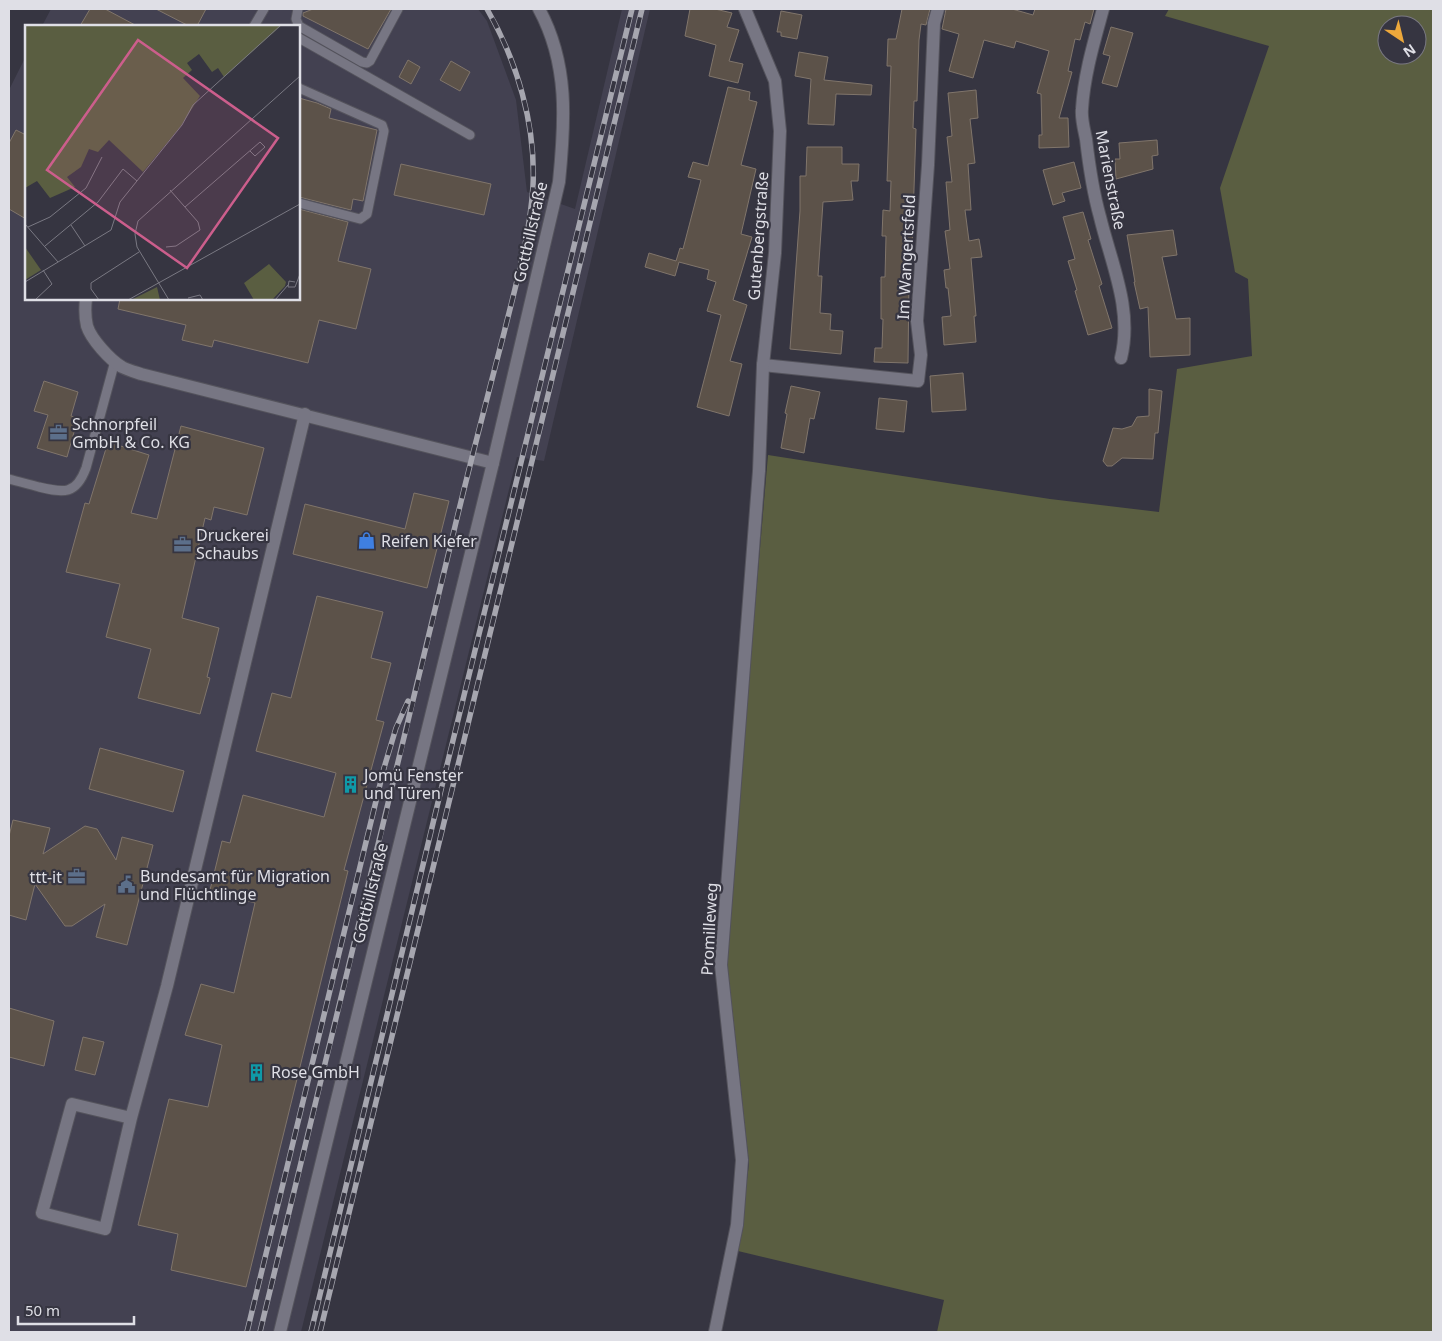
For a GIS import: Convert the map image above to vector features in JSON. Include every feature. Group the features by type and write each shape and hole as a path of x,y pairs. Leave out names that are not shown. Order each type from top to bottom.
{"street":[{"name":"Gottbillstraße","path":"280,1332 493,462 559,182 564,136 564,93 555,48 539,9"},
{"name":"Gutenbergstraße","path":"745,9 775,81 780,131 775,253 763,365 759,471"},
{"name":"Im Wangertsfeld","path":"763,365 918,381 921,355 917,321 928,165 934,23 938,9"},
{"name":"Marienstraße","path":"1103,9 1088,65 1082,110 1090,170 1100,218 1116,270 1124,310 1124,348 1121,358"},
{"path":"86,300 87,327 97,343 122,367 140,374 493,462"},
{"path":"131,1118 72,1104 42,1213 105,1229 131,1118 169,976 305,414"},
{"name":"Promilleweg","path":"715,1332 737,1225 742,1160 721,966 759,471"}],"lane":[{"path":"255,25 264,9"},
{"path":"298,9 296,19 299,25"},
{"path":"300,27 362,62 368,63 398,9"},
{"path":"300,39 470,135"},
{"path":"300,88 382,124 384,131 367,214 364,217 360,219 300,203"},
{"path":"9,479 58,492 69,490 78,482 86,468 115,361"}],"shaded area":[{"path":"51,9 478,9 487,21 516,100 527,192 575,209 622,9 650,9 544,461 517,457 301,1332 9,1332 9,90 25,58 25,300 300,300 300,25 43,25"}],"green space":[{"path":"1169,9 1433,9 1433,1332 937,1332 944,1300 738,1251 749,1164 725,957 768,455 1050,499 1159,512 1177,369 1252,356 1248,279 1235,272 1220,188 1269,46 1165,16"}],"building":[{"path":"90,9 105,9 135,25 81,25"},
{"path":"156,9 206,9 198,25 187,25"},
{"path":"313,9 391,9 368,49 303,16 303,13"},
{"path":"690,9 715,9 732,13 727,27 739,30 729,61 743,64 738,83 709,76 716,45 685,36"},
{"path":"902,9 930,9 926,25 921,24 917,101 914,101 913,128 916,129 911,279 909,279 908,363 874,362 875,348 882,348 881,277 885,277 886,236 882,236 883,210 890,211 891,181 887,181 891,66 887,66 888,39 896,39"},
{"path":"946,9 1012,9 1033,15 1035,9 1094,9 1090,24 1085,22 1080,40 1075,39 1068,71 1072,72 1059,118 1068,118 1069,147 1039,148 1039,135 1042,135 1041,94 1037,93 1049,51 1016,41 1014,48 984,40 973,78 949,71 959,34 942,29"},
{"path":"781,11 802,15 797,39 781,36 781,32 777,32"},
{"path":"1111,27 1133,33 1117,87 1102,83 1110,56 1103,54"},
{"path":"799,52 828,57 824,80 872,85 871,95 836,94 834,125 808,124 811,79 795,76"},
{"path":"408,60 420,67 411,84 399,77"},
{"path":"451,61 470,72 460,91 440,80"},
{"path":"728,87 750,92 749,100 757,102 741,165 756,169 741,234 752,237 733,300 747,305 730,361 742,364 729,416 697,407 721,315 707,311 716,282 707,279 709,270 679,262 675,276 645,267 649,253 676,261 680,248 683,249 701,180 688,177 693,162 708,166"},
{"path":"976,90 978,118 970,119 975,163 968,164 971,210 965,210 969,241 979,239 982,257 971,258 976,316 974,316 976,342 944,345 942,317 951,316 944,270 950,269 945,231 950,230 946,182 952,182 947,137 952,136 948,93"},
{"path":"300,98 331,109 329,118 377,130 363,201 353,199 351,210 300,197"},
{"path":"16,130 25,134 25,218 9,209 9,143"},
{"path":"1157,140 1158,155 1152,156 1153,169 1116,179 1115,159 1120,159 1119,143"},
{"path":"807,147 842,147 842,164 859,164 858,181 851,181 853,200 823,202 818,276 822,276 820,313 831,314 830,330 843,331 841,354 790,349 800,211 800,176 806,176"},
{"path":"1074,162 1081,188 1062,193 1065,201 1053,205 1043,170"},
{"path":"401,164 491,184 484,215 394,195"},
{"path":"300,209 348,222 338,261 371,269 356,329 319,320 308,363 214,340 212,347 182,340 186,325 118,309 120,300 300,300"},
{"path":"1083,212 1091,239 1088,240 1102,284 1099,286 1112,328 1088,335 1068,261 1075,259 1063,217"},
{"path":"1173,230 1177,255 1162,257 1176,319 1190,318 1190,355 1150,357 1148,307 1140,309 1127,235"},
{"path":"963,373 966,410 932,412 930,376"},
{"name":"Schnorpfeil GmbH & Co. KG","path":"44,381 78,392 71,416 78,418 67,457 37,448 48,415 34,411"},
{"path":"791,386 820,392 814,419 810,418 804,453 781,448 787,414 785,413"},
{"path":"1149,389 1162,391 1158,433 1155,433 1153,459 1122,458 1112,466 1107,466 1103,461 1113,428 1122,429 1132,426 1137,417 1149,416"},
{"path":"879,398 907,401 904,432 876,429"},
{"path":"181,426 264,448 247,515 214,507 211,520 205,518 182,618 219,628 207,677 210,678 200,714 138,698 151,649 106,637 120,584 66,572 85,503 89,504 108,442 149,455 131,513 157,519"},
{"name":"Reifen Kiefer","path":"414,493 449,501 427,588 293,554 305,504 405,529"},
{"name":"Rose GmbH","path":"317,596 383,612 371,658 391,663 376,720 384,722 344,870 348,871 246,1287 171,1270 178,1234 138,1225 169,1099 208,1107 222,1045 185,1035 201,984 234,993 255,903 210,890 222,841 230,843 243,795 324,817 336,773 256,751 272,693 291,698"},
{"path":"100,748 184,771 173,812 89,789"},
{"path":"13,820 50,828 43,854 85,826 97,829 116,860 122,837 153,845 127,945 96,937 105,904 72,926 65,926 35,884 26,920 9,915 9,836"},
{"path":"9,1008 54,1021 44,1066 9,1057"},
{"path":"83,1037 104,1042 95,1075 75,1070"}],"railway":[{"path":"260,1332 464,488 526,242 533,186 533,163 528,117 516,72 498,29 487,9"},
{"path":"311,1332 446,769 632,9"},
{"path":"320,1332 642,9"},
{"path":"247,1332 384,768 396,728 408,701"}],"place":[{"name":"Schnorpfeil GmbH & Co. KG","path":"58,433"},
{"name":"Reifen Kiefer","path":"367,541"},
{"name":"Druckerei Schaubs","path":"182,544"},
{"name":"Jomü Fenster und Türen","path":"350,784"},
{"name":"ttt-it","path":"76,877"},
{"name":"Bundesamt für Migration und Flüchtlinge","path":"126,885"},
{"name":"Rose GmbH","path":"257,1072"}]}
